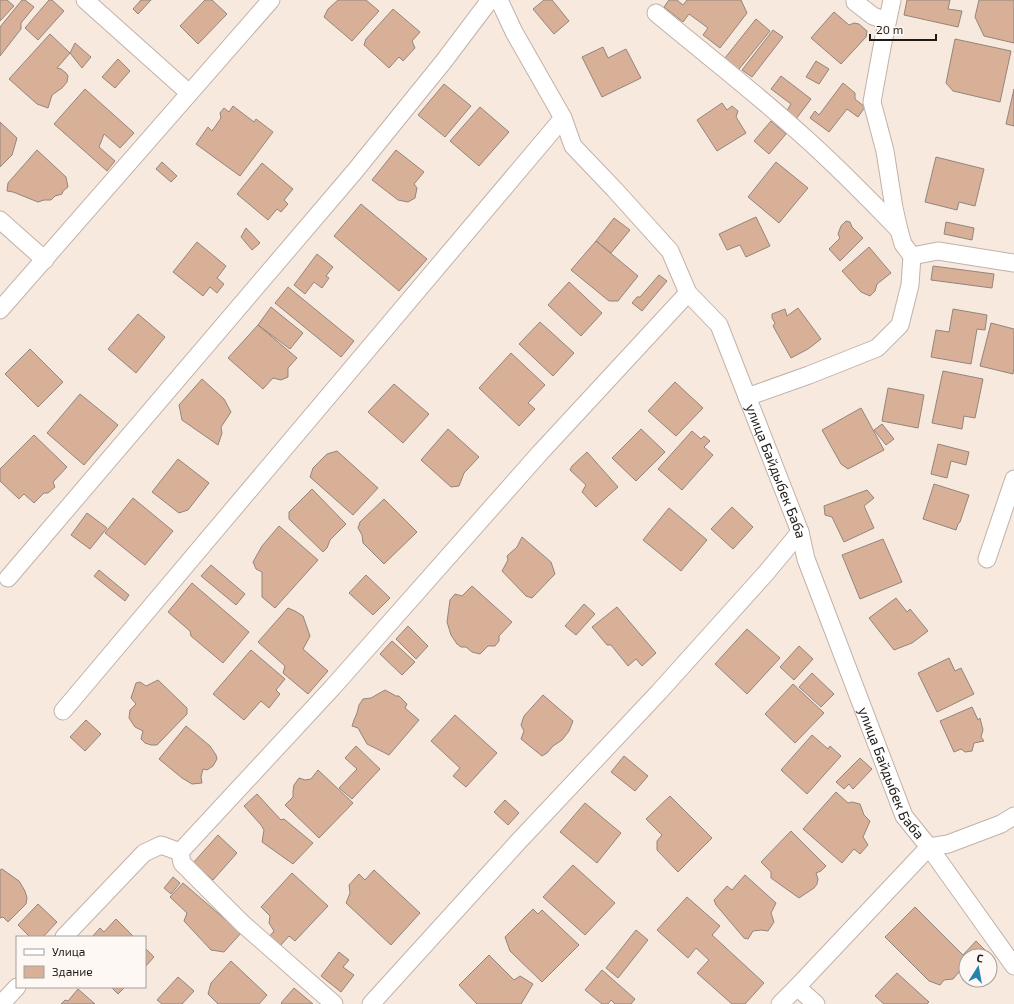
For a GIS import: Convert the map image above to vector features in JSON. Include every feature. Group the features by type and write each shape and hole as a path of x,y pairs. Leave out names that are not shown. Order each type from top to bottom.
{"street":[{"path":"85,0 189,93"},
{"path":"0,310 271,0"},
{"path":"8,578 355,172 444,62 490,0"},
{"name":"улица Байдыбек Баба","path":"499,0 514,32 563,118 573,146 616,190 670,251 688,293 719,325 800,532 806,558 904,816 929,847 1014,966"},
{"path":"855,0 855,2 873,16 887,21"},
{"path":"747,397 809,375 877,348 900,325 910,285 912,256 903,244 899,230 885,151 872,102 892,0"},
{"path":"656,13 764,101 804,136 899,230"},
{"path":"63,711 563,118"},
{"path":"0,220 45,260"},
{"path":"912,256 938,251 1014,264"},
{"path":"180,852 333,687 539,454 688,293"},
{"path":"987,559 1014,479"},
{"path":"371,1004 518,842 659,692 766,573 800,532"},
{"path":"780,1004 929,847 948,844 1001,824 1014,816"},
{"path":"65,936 144,853 161,845 180,852"},
{"path":"180,852 182,863 237,918 334,1004"},
{"path":"797,987 816,1004"},
{"path":"1,1004 16,988"}],"building":[{"path":"0,0 7,0 14,6 0,21"},
{"path":"22,0 25,0 34,7 21,23 21,29 0,56 0,27"},
{"path":"49,0 52,0 64,11 38,40 25,28"},
{"path":"141,0 151,0 138,14 133,9"},
{"path":"205,0 212,0 227,14 198,44 180,26"},
{"path":"338,0 366,0 379,11 352,41 324,17 328,9"},
{"path":"544,0 552,0 569,21 554,34 533,9"},
{"path":"669,0 677,0 683,5 687,0 741,0 747,13 720,48 703,35 708,28 689,14 683,22 664,7"},
{"path":"907,0 950,0 948,9 962,11 958,27 904,15"},
{"path":"979,0 1014,0 1014,43 984,36 975,17"},
{"path":"393,9 420,32 412,41 415,48 403,61 399,57 389,68 364,45 366,39"},
{"path":"834,12 849,25 854,23 859,24 867,31 866,37 841,64 811,38"},
{"path":"756,19 770,31 735,74 721,63"},
{"path":"773,30 783,37 752,77 742,70"},
{"path":"50,34 70,53 57,68 66,73 68,76 67,82 62,88 52,95 48,108 37,104 9,79"},
{"path":"955,39 1011,51 1000,102 953,91 946,83"},
{"path":"75,43 91,57 82,68 70,53"},
{"path":"603,47 608,58 626,49 641,78 602,97 582,57"},
{"path":"118,59 130,71 115,88 102,77"},
{"path":"816,61 829,69 819,84 806,77"},
{"path":"781,76 811,99 796,119 786,112 791,104 771,89"},
{"path":"843,83 855,93 855,99 865,107 858,117 847,109 829,132 810,118 815,111 819,115"},
{"path":"444,84 471,106 445,137 418,115"},
{"path":"85,89 134,133 120,148 104,134 99,147 115,161 107,171 54,124"},
{"path":"1014,89 1014,126 1006,124"},
{"path":"722,103 727,110 732,106 738,111 736,117 746,133 717,151 697,120"},
{"path":"233,106 254,122 256,119 273,132 240,176 196,144 208,127 212,131 221,118 220,113 224,108 229,112"},
{"path":"480,107 509,132 479,166 450,141"},
{"path":"771,121 786,134 769,154 754,141"},
{"path":"0,122 17,138 12,155 0,167"},
{"path":"37,150 66,177 68,187 62,194 55,196 51,200 38,202 7,191 8,183"},
{"path":"396,150 424,172 414,184 417,188 415,198 408,202 398,200 372,180"},
{"path":"936,157 984,169 975,206 959,202 957,210 925,202"},
{"path":"162,162 177,176 171,182 156,169"},
{"path":"776,162 808,188 779,223 748,197"},
{"path":"262,163 293,189 284,200 288,204 281,212 277,209 268,220 237,194"},
{"path":"361,204 427,259 399,291 334,236"},
{"path":"756,217 770,246 746,257 740,245 727,250 719,234"},
{"path":"614,218 630,230 611,253 596,241"},
{"path":"846,221 850,222 852,227 863,238 840,261 829,249 840,238 838,234 841,226"},
{"path":"946,222 974,228 972,240 944,234"},
{"path":"246,228 260,243 252,250 241,237"},
{"path":"596,241 638,276 618,301 609,301 571,270"},
{"path":"197,242 226,266 217,278 224,284 217,293 210,287 203,296 173,272"},
{"path":"869,247 891,273 877,284 875,291 870,296 861,292 842,271"},
{"path":"317,254 333,267 326,276 329,278 322,288 314,282 305,294 294,285"},
{"path":"933,266 994,274 992,288 931,280"},
{"path":"659,275 667,281 642,311 632,303 637,297 640,297"},
{"path":"569,282 602,313 581,336 548,305"},
{"path":"288,287 354,341 341,357 275,303"},
{"path":"271,307 303,333 290,349 258,325"},
{"path":"798,308 821,339 808,349 791,358 773,326 775,323 772,318 772,314 785,309 787,316"},
{"path":"953,309 987,315 985,330 977,329 971,364 931,357 936,330 949,332"},
{"path":"138,314 165,337 136,373 108,349"},
{"path":"540,322 574,353 553,376 519,344"},
{"path":"991,323 1014,329 1013,374 980,366"},
{"path":"258,325 297,358 288,368 288,377 281,380 273,378 263,389 228,358"},
{"path":"30,349 63,382 38,407 5,374"},
{"path":"511,353 545,385 528,403 535,409 519,426 479,388"},
{"path":"943,371 983,379 975,418 964,416 962,429 932,423"},
{"path":"202,379 224,399 231,412 221,427 222,433 218,445 182,420 179,405"},
{"path":"675,382 703,408 676,436 648,411"},
{"path":"394,384 429,414 403,443 368,412"},
{"path":"888,388 924,395 918,428 882,421"},
{"path":"80,394 118,425 84,465 47,433"},
{"path":"861,408 884,450 848,469 841,464 822,430"},
{"path":"882,424 894,439 886,445 874,430"},
{"path":"448,429 479,457 464,473 459,486 451,487 421,460"},
{"path":"641,429 665,452 636,481 612,458"},
{"path":"692,431 701,439 704,436 710,441 704,447 713,455 682,490 658,469"},
{"path":"34,435 67,467 53,482 55,487 48,493 44,493 34,503 24,494 19,499 0,481 0,469"},
{"path":"938,444 969,452 966,465 951,461 947,478 931,474"},
{"path":"337,451 378,488 353,515 310,477 313,468 327,454"},
{"path":"587,452 618,487 596,507 582,492 586,485 570,470 572,466"},
{"path":"178,459 209,483 188,510 179,513 152,492"},
{"path":"934,484 969,495 956,530 923,519"},
{"path":"312,489 346,524 330,540 327,548 323,552 289,519 289,512"},
{"path":"867,490 874,498 864,506 874,528 844,542 832,517 825,515 824,506"},
{"path":"133,498 173,531 145,565 105,533"},
{"path":"384,499 417,532 384,564 363,543 362,535 358,528 360,522"},
{"path":"732,507 753,527 733,549 711,529"},
{"path":"669,508 707,540 681,571 643,540"},
{"path":"87,513 107,528 90,549 71,535"},
{"path":"279,526 318,560 275,608 262,597 262,572 256,569 253,562 262,546"},
{"path":"522,537 551,562 555,574 532,598 526,596 502,571 508,560 507,556 517,547"},
{"path":"883,539 902,582 860,599 842,555"},
{"path":"211,565 245,594 236,605 201,576"},
{"path":"99,570 129,595 125,601 94,576"},
{"path":"366,575 390,598 373,615 349,593"},
{"path":"192,583 249,632 223,663 191,636 190,631 168,612"},
{"path":"472,586 512,622 499,636 499,641 495,646 488,646 480,654 472,652 466,647 461,647 457,644 451,635 447,622 450,600 455,594 462,596"},
{"path":"896,598 907,612 910,609 928,631 912,643 894,650 869,618"},
{"path":"584,604 595,614 576,635 565,626"},
{"path":"617,607 656,653 642,666 636,659 628,666 611,645 607,645 592,627"},
{"path":"288,608 303,616 310,636 303,649 328,671 308,694 283,673 285,666 258,642"},
{"path":"408,626 428,646 416,659 396,639"},
{"path":"747,629 780,658 747,694 715,664"},
{"path":"392,641 415,662 402,675 380,654"},
{"path":"799,646 813,659 794,680 780,667"},
{"path":"251,650 285,679 276,690 280,694 269,708 261,701 244,720 213,694"},
{"path":"949,658 955,671 961,668 974,694 937,712 918,673"},
{"path":"812,673 834,694 821,707 799,687"},
{"path":"158,680 187,708 187,714 157,745 151,745 145,743 141,739 143,731 135,727 129,718 130,710 136,704 131,698 136,683 140,682 146,686"},
{"path":"793,684 824,713 795,743 765,714"},
{"path":"385,690 399,696 407,704 405,708 419,720 389,755 367,744 358,728 352,726 359,705 363,699 371,698"},
{"path":"543,695 573,721 569,731 562,740 542,756 521,739 524,731 521,725 524,716"},
{"path":"972,707 978,720 980,718 983,730 981,737 984,741 974,743 972,751 965,752 961,749 954,752 940,721"},
{"path":"455,715 497,753 466,787 453,776 460,768 431,741"},
{"path":"86,720 101,734 85,751 70,737"},
{"path":"186,726 210,746 216,755 217,759 213,766 207,770 203,769 201,777 202,783 192,784 182,778 159,759"},
{"path":"812,735 828,749 830,746 841,756 807,794 781,770"},
{"path":"356,746 380,769 352,799 339,788 357,769 345,758"},
{"path":"624,756 648,776 635,791 611,772"},
{"path":"860,758 872,769 853,789 849,784 844,789 836,782"},
{"path":"318,770 353,803 319,838 285,805 293,797 294,785 299,778 305,780 311,779"},
{"path":"836,792 848,803 852,802 860,804 864,815 870,821 863,837 868,845 860,854 854,849 842,863 803,829"},
{"path":"257,794 281,820 284,819 313,843 293,864 262,842 264,830 244,806"},
{"path":"670,796 712,838 678,872 657,850 657,841 662,835 646,819"},
{"path":"505,800 519,813 508,825 494,812"},
{"path":"585,803 621,833 597,863 560,832"},
{"path":"791,831 826,866 821,871 816,873 818,879 814,888 799,898 771,878 771,872 761,862"},
{"path":"218,835 237,853 213,880 193,863"},
{"path":"573,865 615,903 585,935 543,897"},
{"path":"2,869 19,881 27,898 26,904 8,922 3,917 0,918 0,870"},
{"path":"374,870 420,913 391,945 346,903 350,893 349,885 359,874 365,880"},
{"path":"292,873 328,906 295,941 289,936 280,946 269,937 274,931 269,923 270,916 261,907"},
{"path":"745,875 776,903 771,913 774,922 768,931 753,931 748,939 744,938 716,905 714,900 727,886 732,890"},
{"path":"173,877 180,883 171,894 164,888"},
{"path":"183,883 241,933 224,952 211,950 184,921 187,913 170,897"},
{"path":"687,897 720,926 712,935 764,983 745,1004 732,1004 697,973 709,960 696,948 688,958 657,930"},
{"path":"38,904 57,922 44,936 29,936 18,925"},
{"path":"915,907 958,950 958,973 953,979 944,980 940,985 929,981 885,937"},
{"path":"533,909 538,914 542,910 579,945 542,982 510,951 505,937"},
{"path":"116,919 133,936 93,936 100,928 104,932"},
{"path":"636,930 648,940 618,978 606,968"},
{"path":"976,941 983,948 970,948"},
{"path":"146,949 154,957 146,966"},
{"path":"339,952 349,960 343,967 354,975 341,992 321,976"},
{"path":"489,955 514,980 520,976 533,984 521,1004 477,1004 459,985"},
{"path":"231,961 267,995 259,1004 218,1004 208,994 211,983"},
{"path":"602,970 635,999 631,1004 615,1004 611,1000 608,1004 602,1004 585,990"},
{"path":"897,973 929,1002 927,1004 884,1004 875,996"},
{"path":"178,977 194,991 182,1004 162,1004 157,1000"},
{"path":"112,988 124,988 118,994"},
{"path":"294,988 313,1004 282,1004 281,1003"},
{"path":"78,989 95,1004 61,1004 65,1000 68,1001"}]}
